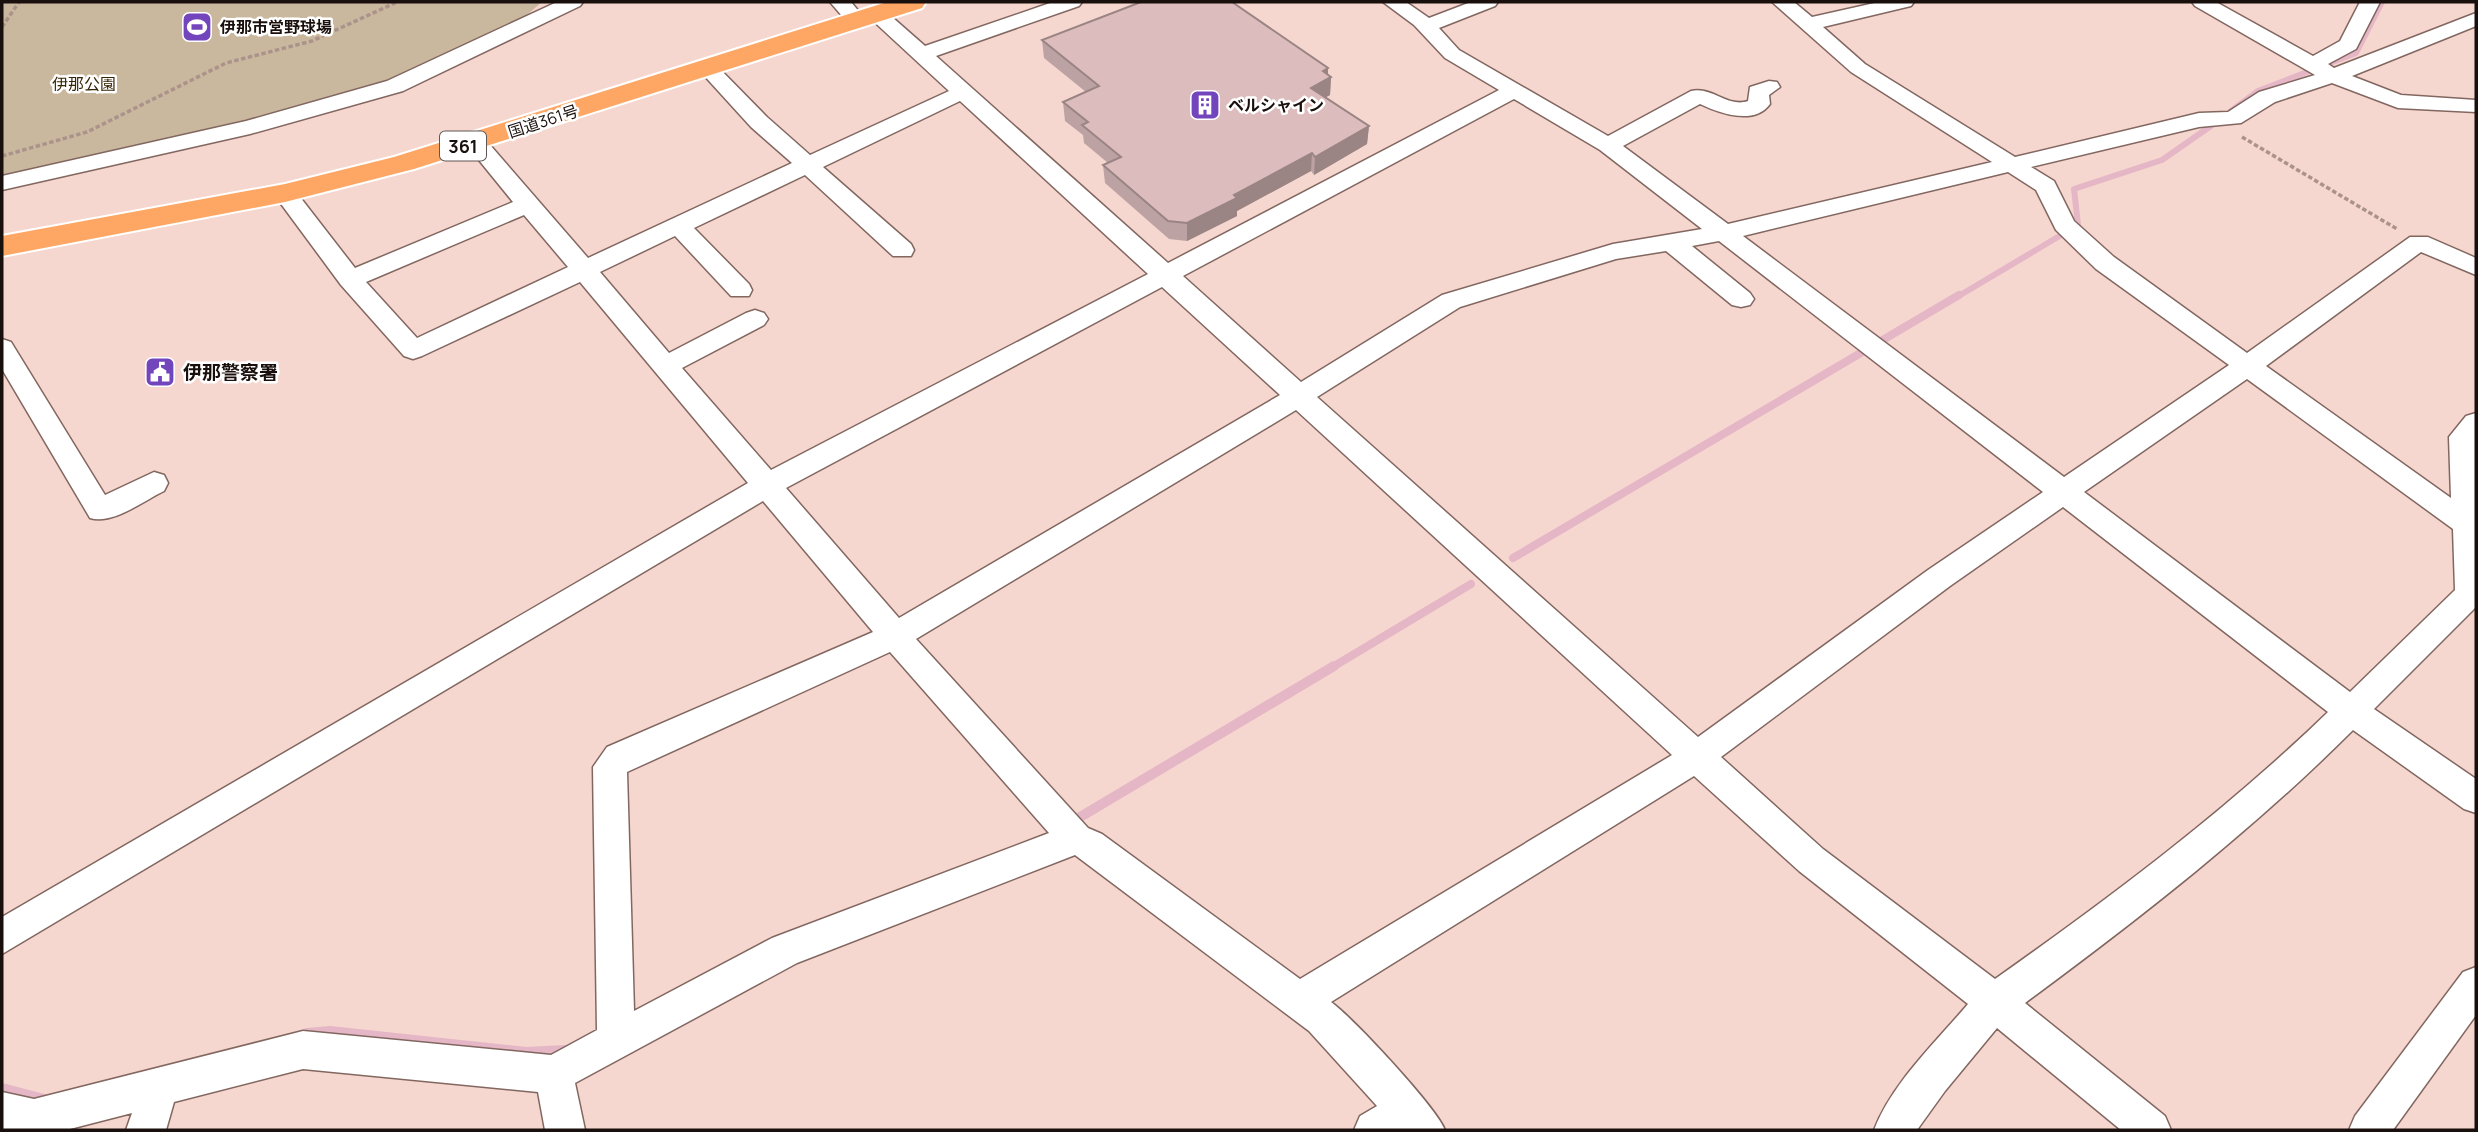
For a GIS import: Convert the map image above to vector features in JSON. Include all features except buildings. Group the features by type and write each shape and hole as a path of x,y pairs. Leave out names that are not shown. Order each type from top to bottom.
{"highway":[{"name":"国道361号","path":"2,246 285,193 476,143 707,67 857,12 913,2"}],"street":[{"path":"475,48 534,2"},
{"path":"2,183 250,127 395,86 573,2"},
{"path":"921,54 1072,2"},
{"path":"1393,2 1426,26 1452,54 1608,145 2351,711 2476,798"},
{"path":"1426,26 1488,2"},
{"path":"1782,2 1858,68 2046,186 2068,228 2105,263 2472,524"},
{"path":"1809,24 1904,2"},
{"path":"2202,2 2321,69 2398,101 2476,106"},
{"path":"2321,69 2349,46 2370,2"},
{"path":"857,12 921,54 1811,860 1995,1002 2151,1130"},
{"path":"616,1029 610,767 619,757 895,636 1300,395 1451,301 1613,252 1723,233 2233,118 2321,69 2476,19"},
{"path":"707,67 759,122 902,250"},
{"path":"1608,145 1699,96 1727,108 1744,111 1759,104 1758,92 1769,87"},
{"path":"2,937 767,485 1514,91"},
{"path":"285,193 350,279 413,350 963,92"},
{"path":"476,143 895,636 1067,829 1322,1018 1417,1120 1374,1130"},
{"path":"350,279 526,205"},
{"path":"679,226 740,290"},
{"path":"1671,242 1741,299"},
{"path":"1299,1001 1696,757 2063,491 2247,366 2419,242 2476,267"},
{"path":"665,366 755,319"},
{"path":"2,348 100,510 154,483"},
{"path":"1894,1130 1931,1077 1995,1002 2105,923 2294,766 2473,596 2472,524 2463,437 2476,423"},
{"path":"2,1112 34,1119 303,1050 554,1074 616,1029 785,950 1067,829"},
{"path":"2369,1130 2476,985"},
{"path":"554,1074 565,1130"},
{"path":"146,1130 160,1086"}],"path":[{"path":"2,26 19,2"},
{"path":"2,156 88,132 226,62 312,41 348,27 397,2"},
{"path":"2214,121 2419,242"}],"green space":[{"name":"伊那公園","path":"2,2 542,2 482,53 400,90 2,188"}],"waterway":[{"path":"2231,111 2258,91 2356,53 2382,2"},
{"path":"1957,297 2078,225 2074,189 2162,160 2218,121"},
{"path":"1513,558 1959,295"},
{"path":"1331,668 1471,584"},
{"path":"1070,823 1334,666"},
{"path":"307,1033 330,1031 526,1052 565,1050"},
{"path":"2,1088 48,1100"}],"place":[{"name":"伊那市営野球場","path":"197,27"},
{"name":"ベルシャイン","path":"1205,105"},
{"name":"伊那警察署","path":"160,372"}]}
